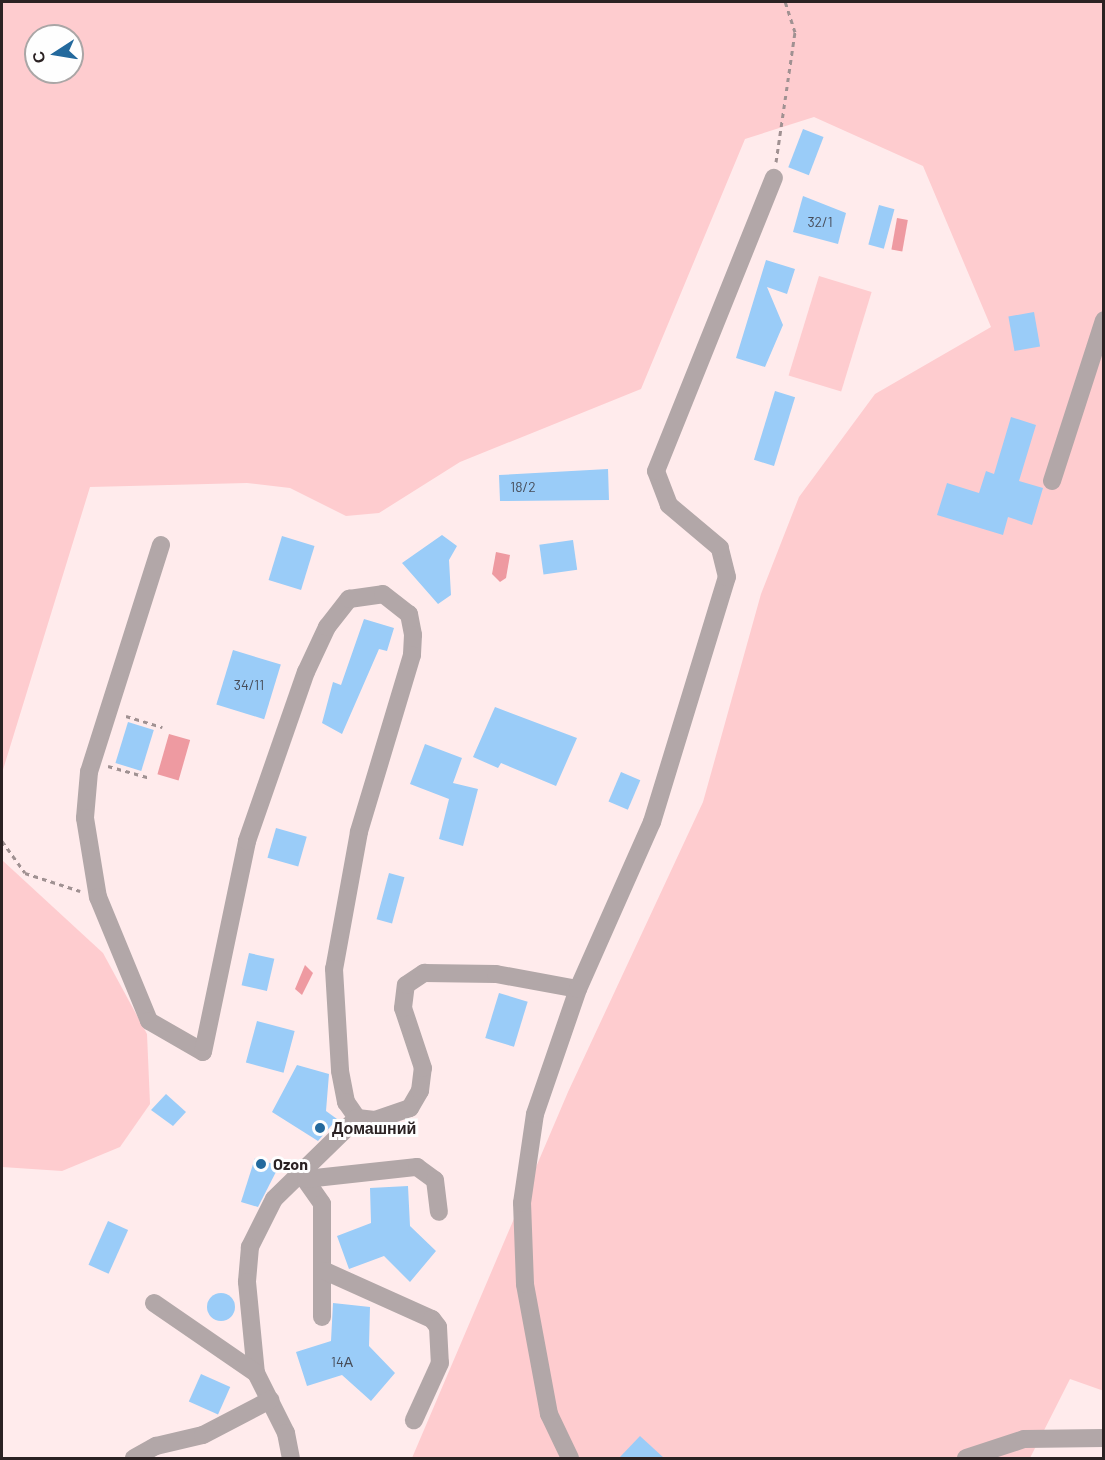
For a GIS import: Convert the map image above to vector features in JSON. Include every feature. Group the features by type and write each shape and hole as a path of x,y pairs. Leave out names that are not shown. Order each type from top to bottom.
{"street":[{"path":"570,1458 549,1414 525,1284 522,1203 535,1114 578,989 652,822 728,578 720,548 669,505 656,471 774,178"},
{"path":"1052,481 1104,320"},
{"path":"161,545 85,818 99,897 149,1021 203,1052 247,841 306,672 336,610 350,599 383,594 398,602 409,614 412,655 359,832 334,969 340,1071 346,1102 357,1118 375,1120 410,1108 420,1091 423,1068 403,1008 406,984 424,973 496,974 578,989"},
{"path":"291,1458 270,1400 256,1373 247,1282 250,1247 274,1198 304,1177 357,1118"},
{"path":"304,1177 424,1169 435,1180 439,1212"},
{"path":"304,1177 322,1204 325,1271 322,1317"},
{"path":"325,1271 432,1319 438,1327 440,1363 414,1420"},
{"path":"154,1303 256,1373"},
{"path":"134,1458 156,1446 203,1435 270,1400"},
{"path":"966,1458 1024,1439 1104,1438"}],"path":[{"path":"774,178 795,32 785,2"},
{"path":"116,713 162,727"},
{"path":"100,764 150,778"},
{"path":"2,842 25,873 99,897"}],"shaded area":[{"path":"2,2 1103,2 1104,1391 1070,1379 1030,1458 412,1458 568,1092 703,802 761,594 799,497 875,394 991,327 923,166 814,117 745,139 641,389 460,462 379,513 346,516 290,488 247,483 90,487 2,773"},
{"path":"897,218 908,220 902,251 891,250"},
{"path":"819,276 872,292 841,392 789,375"},
{"path":"496,552 510,555 506,578 500,582 492,574"},
{"path":"169,734 190,740 179,780 157,774"},
{"path":"2,860 103,953 147,1034 150,1104 120,1147 62,1171 2,1167"},
{"path":"305,965 313,973 302,995 295,989"}],"building":[{"path":"803,129 824,137 809,175 788,167"},
{"path":"803,196 846,213 838,244 793,232"},
{"path":"879,205 894,209 884,249 868,245"},
{"path":"766,260 795,269 787,294 767,287 783,325 765,367 736,358"},
{"path":"1034,312 1040,346 1014,351 1008,317"},
{"path":"775,391 795,397 774,466 754,460"},
{"path":"1011,417 1036,425 1019,481 1043,488 1032,525 1008,517 1003,535 937,515 947,483 979,493 986,471 994,474"},
{"path":"608,469 609,500 500,501 499,475"},
{"path":"442,535 457,546 449,560 451,595 438,604 402,563"},
{"path":"282,536 315,546 301,590 269,580"},
{"path":"573,540 577,570 544,574 539,545"},
{"path":"364,619 394,628 387,651 379,649 342,734 322,723 333,682 341,685"},
{"path":"233,650 281,665 264,719 216,705"},
{"path":"495,707 577,738 556,786 501,763 498,768 473,757"},
{"path":"128,722 154,730 141,771 115,763"},
{"path":"425,744 462,758 453,783 478,789 463,846 439,839 449,799 410,784"},
{"path":"621,772 640,780 628,810 608,801"},
{"path":"276,828 307,837 298,867 267,858"},
{"path":"389,873 404,877 392,924 377,919"},
{"path":"249,953 274,959 267,991 242,985"},
{"path":"499,993 528,1002 514,1047 485,1038"},
{"path":"257,1021 295,1031 284,1073 246,1063"},
{"path":"297,1065 329,1074 326,1111 337,1119 318,1141 272,1112"},
{"path":"166,1094 186,1112 173,1126 151,1110"},
{"path":"255,1158 279,1166 258,1207 241,1202"},
{"path":"408,1186 410,1226 436,1251 410,1282 384,1256 349,1269 337,1236 371,1223 370,1188"},
{"path":"108,1221 128,1230 109,1274 88,1265"},
{"path":"221,1293 231,1297 235,1307 231,1317 221,1321 211,1317 207,1307 211,1297"},
{"path":"333,1303 370,1307 369,1346 395,1373 371,1401 342,1375 307,1386 296,1352 331,1341"},
{"path":"201,1374 230,1387 218,1414 189,1401"},
{"path":"640,1436 664,1458 619,1458"}],"place":[{"name":"Домашний","path":"320,1128"},
{"name":"Ozon","path":"261,1164"}]}
